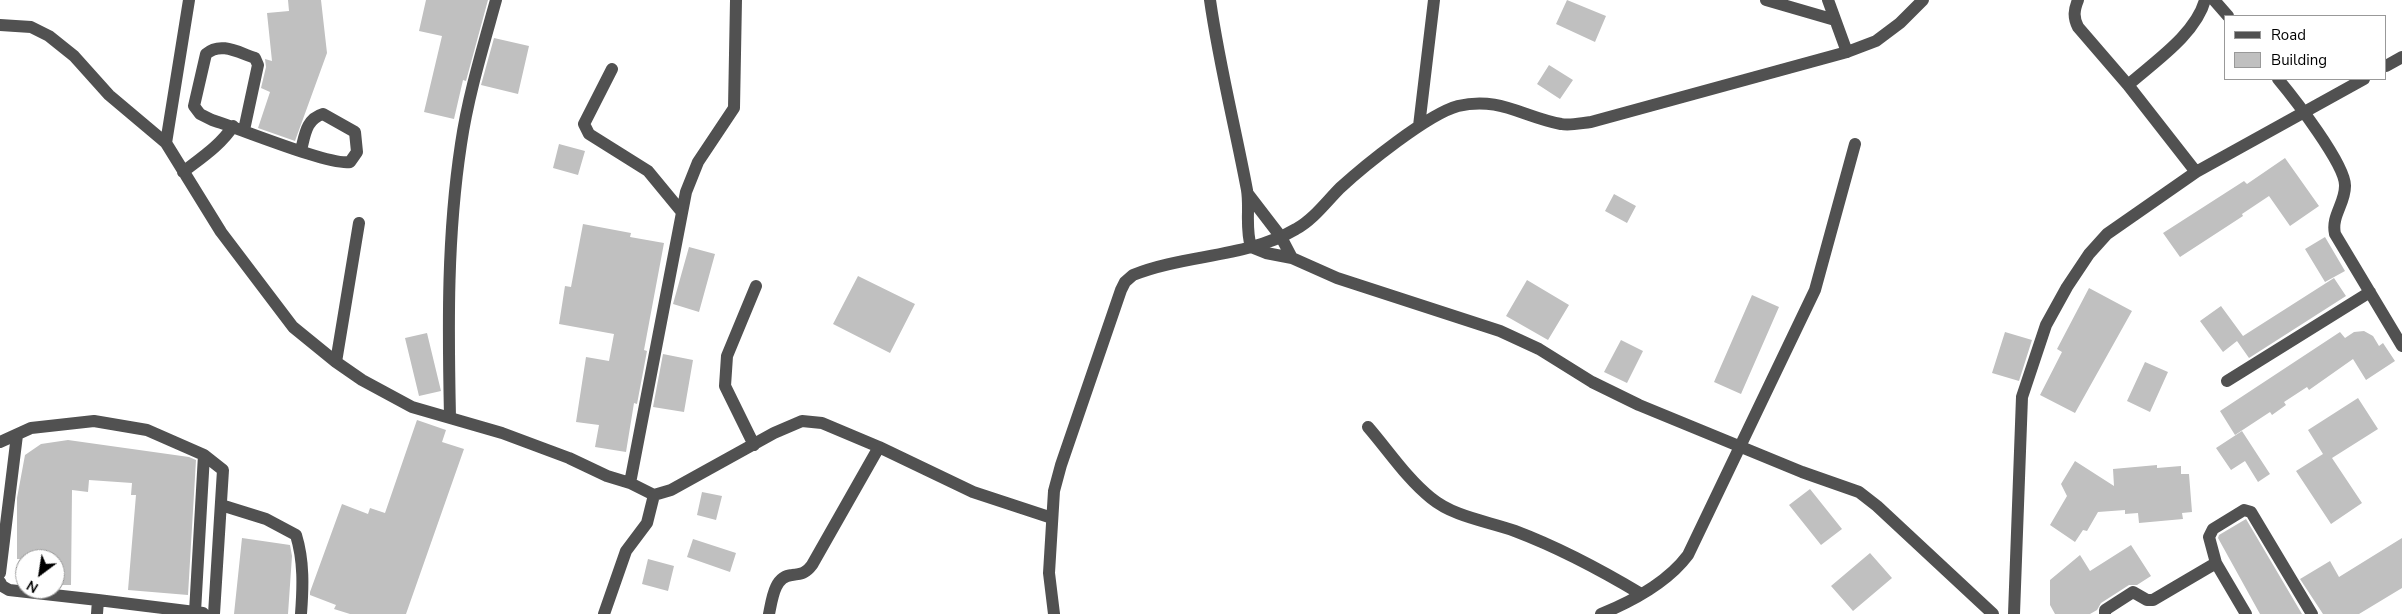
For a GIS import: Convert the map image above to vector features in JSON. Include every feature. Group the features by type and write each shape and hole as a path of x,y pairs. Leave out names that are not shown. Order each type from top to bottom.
{"street":[{"path":"166,143 189,0"},
{"path":"450,417 448,281 453,208 461,143 496,0"},
{"path":"630,483 681,210 698,162 734,108 736,0"},
{"path":"1210,0 1217,46 1248,194 1247,235 1251,247 1266,253 1292,258 1337,278 1500,331 1539,349 1592,382 1639,405 1741,447 1860,492 1992,614"},
{"path":"1419,126 1434,0"},
{"path":"1766,0 1835,20"},
{"path":"1828,0 1847,52"},
{"path":"1054,614 1049,573 1054,491 1061,465 1125,282 1141,272 1251,247 1282,237 1299,228 1345,183 1419,126 1456,106 1482,102 1506,106 1562,124 1591,122 1847,52 1876,41 1900,23 1923,0"},
{"path":"2078,0 2074,10 2074,20 2078,27 2128,85 2196,172"},
{"path":"2128,85 2188,31 2202,13 2205,0"},
{"path":"2214,0 2227,15"},
{"path":"0,25 31,27 49,36 74,56 109,95 166,143 221,232 293,327 336,362 362,380 412,407 502,433 569,458 654,495 671,490 754,444 802,421 822,423 880,447 973,492 1052,518"},
{"path":"184,172 238,128 258,65 255,58 220,46 206,54 194,106 200,114 238,128 301,150 342,164 350,162 357,152 355,132 323,114 316,116 309,122 301,150"},
{"path":"2387,65 2402,57"},
{"path":"612,68 584,124 589,134 648,170 681,210"},
{"path":"2279,80 2306,113 2343,174 2346,189 2333,225 2335,234 2402,346"},
{"path":"2014,614 2022,397 2046,324 2066,288 2089,254 2107,234 2196,172 2306,113 2362,80"},
{"path":"1601,614 1641,594 1670,576 1688,555 1815,290 1855,144"},
{"path":"1248,194 1282,237 1292,258"},
{"path":"336,362 359,223"},
{"path":"754,444 725,386 727,356 756,286"},
{"path":"2227,381 2370,292"},
{"path":"0,442 31,428 94,421 147,430 204,455 223,470 212,614 9,590 2,586 0,582"},
{"path":"1368,427 1430,498 1449,510 1515,531 1553,547 1595,567 1641,594"},
{"path":"0,573 17,435"},
{"path":"769,614 778,582 784,576 807,572 880,447"},
{"path":"195,612 204,455"},
{"path":"604,614 626,551 647,523 654,495"},
{"path":"221,505 266,519 296,535 301,552 303,589 301,614"},
{"path":"2246,614 2216,563 2209,537 2213,529 2244,510 2251,512 2312,614"},
{"path":"2105,614 2105,610 2133,592 2147,600 2153,600 2216,563"},
{"path":"98,600 98,614"}],"building":[{"path":"288,0 321,0 327,53 295,141 258,128 270,92 261,88 266,67 265,59 272,61 267,13 289,11"},
{"path":"426,0 488,0 466,81 463,80 454,119 424,112 442,36 419,31"},
{"path":"1567,0 1606,16 1595,42 1556,24"},
{"path":"494,38 529,46 518,94 481,85"},
{"path":"1549,65 1573,80 1560,99 1537,84"},
{"path":"559,144 585,151 578,175 553,168"},
{"path":"2285,158 2319,206 2290,226 2269,196 2242,214 2243,216 2180,257 2163,233 2244,181 2247,184"},
{"path":"1614,194 1636,206 1627,223 1605,211"},
{"path":"583,224 631,233 630,237 664,243 644,350 647,351 637,404 634,403 626,452 595,447 599,425 576,422 586,357 609,361 614,334 559,324 565,286 571,287"},
{"path":"2325,237 2345,271 2325,282 2305,249"},
{"path":"689,247 715,254 699,312 673,304"},
{"path":"858,276 915,304 890,353 833,324"},
{"path":"2334,278 2346,296 2249,358 2237,341 2223,352 2200,321 2221,306 2243,336"},
{"path":"1527,280 1569,305 1548,340 1506,316"},
{"path":"2089,288 2132,311 2075,413 2040,395 2062,352 2057,349"},
{"path":"1752,295 1779,307 1741,394 1714,382"},
{"path":"2364,331 2373,336 2379,346 2383,343 2395,361 2366,380 2353,359 2309,390 2307,387 2284,402 2286,405 2272,415 2270,412 2235,435 2220,411 2340,332 2345,338 2354,332"},
{"path":"2005,332 2032,340 2019,381 1992,373"},
{"path":"427,333 441,391 419,396 405,338"},
{"path":"1621,340 1643,351 1627,383 1604,372"},
{"path":"663,354 693,360 684,412 653,407"},
{"path":"2145,362 2168,372 2150,412 2127,401"},
{"path":"2358,398 2378,429 2332,458 2362,503 2331,524 2296,471 2323,454 2308,430"},
{"path":"417,420 446,430 442,442 464,449 406,614 350,614 334,609 336,605 310,595 310,592 342,504 368,514 370,508 385,513"},
{"path":"2242,431 2270,474 2258,482 2245,461 2231,470 2216,448"},
{"path":"68,440 189,457 196,460 188,595 128,590 136,495 131,495 132,483 89,480 88,492 72,490 71,585 65,585 65,549 17,549 17,498 25,455 41,444"},
{"path":"2075,461 2114,486 2113,469 2157,465 2157,468 2181,466 2181,474 2189,474 2192,512 2182,513 2183,519 2139,523 2138,513 2125,514 2125,510 2098,512 2087,531 2083,530 2075,542 2050,525 2067,496 2061,484"},
{"path":"1810,489 1842,529 1821,545 1789,505"},
{"path":"702,492 722,496 716,520 697,515"},
{"path":"2246,519 2302,614 2260,614 2218,538 2219,535"},
{"path":"242,538 290,545 292,556 288,614 234,614"},
{"path":"2402,538 2402,588 2359,614 2323,614 2300,579 2330,561 2339,577"},
{"path":"693,539 736,553 730,572 687,557"},
{"path":"2131,545 2151,576 2137,585 2129,585 2101,603 2097,610 2090,614 2055,614 2050,605 2050,580 2080,555 2090,571"},
{"path":"1870,553 1892,578 1853,611 1831,586"},
{"path":"648,559 674,566 668,591 642,584"}]}
